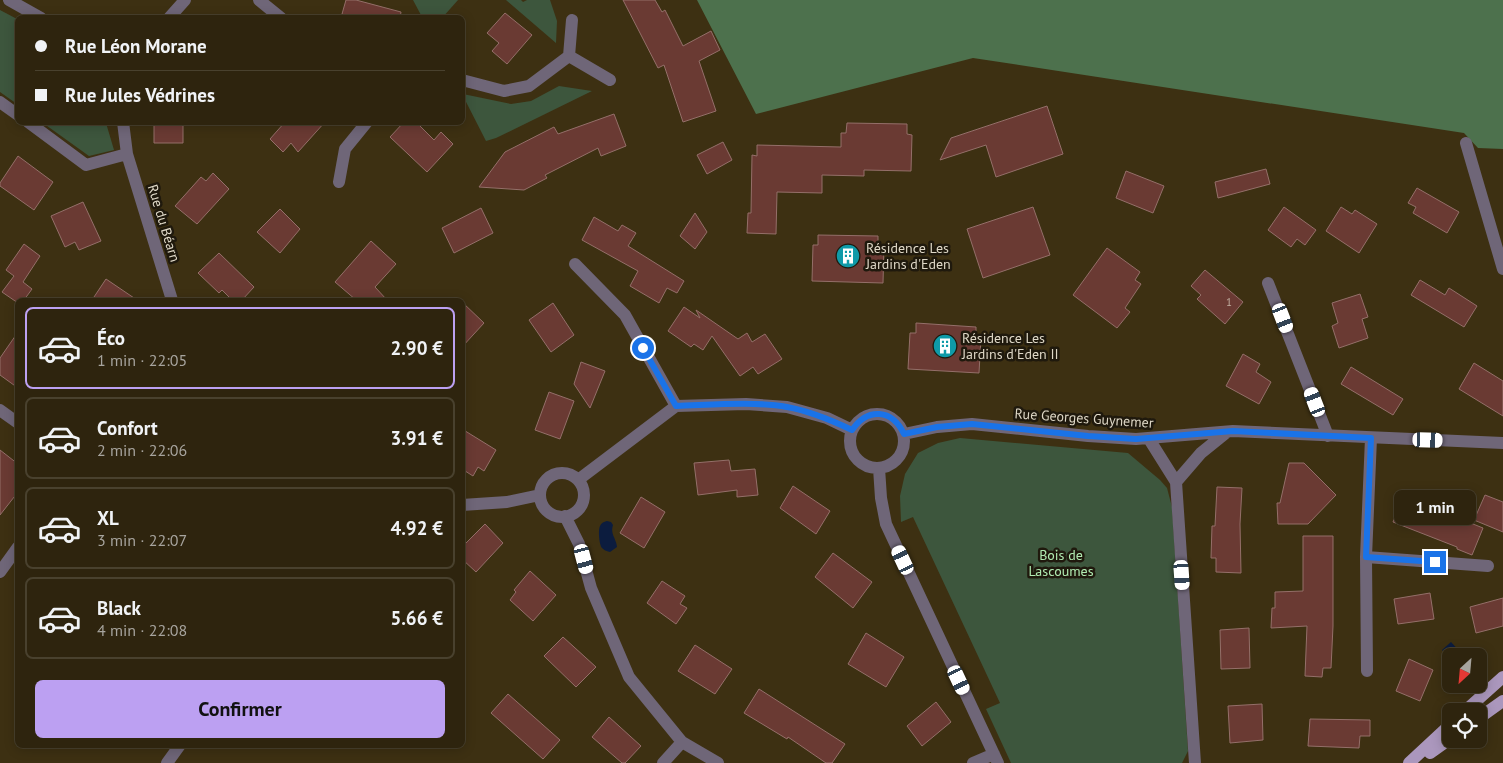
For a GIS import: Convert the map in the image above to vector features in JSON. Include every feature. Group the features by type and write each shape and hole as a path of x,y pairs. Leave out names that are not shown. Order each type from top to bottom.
{"main road":[{"path":"1474,703 1503,676"},
{"path":"1487,712 1503,701"},
{"path":"1409,763 1442,732"},
{"path":"1416,763 1442,744"}],"street":[{"path":"9,0 36,15"},
{"path":"172,15 185,0"},
{"path":"259,0 277,15"},
{"path":"465,80 504,91 529,86 569,56 572,20"},
{"path":"569,56 610,80"},
{"path":"0,102 15,113"},
{"path":"32,125 86,165 127,154"},
{"name":"Rue du Béarn","path":"123,125 127,154 171,298"},
{"path":"339,182 345,149 365,125"},
{"path":"1466,143 1503,269"},
{"path":"575,264 625,316 676,406"},
{"path":"1268,283 1328,436"},
{"path":"578,480 676,406 746,404 787,407 827,418 852,430"},
{"path":"0,410 15,421"},
{"path":"875,413 893,418 900,425 904,434 905,444 902,453 896,461 888,466 870,467 861,463 851,448 852,430 865,416 875,413"},
{"name":"Rue Georges Guynemer","path":"904,434 937,427 972,424 1088,436 1148,439 1227,432 1503,443"},
{"path":"1176,482 1201,453 1227,432"},
{"path":"1367,671 1366,557 1371,438"},
{"path":"1148,439 1176,482 1195,763"},
{"path":"879,468 881,498 886,524 996,758 973,763"},
{"path":"557,473 565,473 578,480 584,494 582,502 573,514 558,516 550,513 545,508 541,502 540,495 541,487 545,480 557,473"},
{"path":"465,505 508,502 540,495"},
{"path":"565,516 579,544 592,588 629,677 682,742 718,763"},
{"path":"0,572 15,551"},
{"path":"1366,557 1488,566"},
{"path":"663,763 682,742"},
{"path":"167,763 178,748"}],"green space":[{"path":"413,0 458,0 445,15 421,15"},
{"path":"506,0 521,0 523,2 527,0 550,0 557,21 556,43"},
{"path":"697,0 1503,0 1503,149 1478,148 1464,133 973,58 756,114"},
{"path":"0,10 15,18 15,103 0,92"},
{"path":"559,86 592,91 496,138 486,141 465,100 465,94 511,104 531,101"},
{"path":"46,125 107,125 114,150 89,156"},
{"name":"Bois de Lascoumes","path":"960,438 1128,453 1167,488 1172,507 1188,751 1182,763 1011,763 986,709 1000,703 913,517 901,522 900,496 905,474 918,453 938,443"}],"water":[{"path":"607,521 613,525 613,534 617,547 610,552 602,548 599,537 600,526"},
{"path":"1451,642 1457,648 1444,648"}],"building":[{"path":"346,0 356,0 401,12 400,15 342,14"},
{"path":"623,0 655,0 662,12 665,10 683,46 711,31 720,50 699,61 716,111 683,122 664,65 658,68"},
{"path":"505,13 532,35 507,64 492,51 499,43 487,33"},
{"path":"1047,106 1063,154 996,177 986,145 940,160 951,138"},
{"path":"614,114 626,146 601,156 598,148 545,175 547,178 524,190 479,187 505,152 554,127 558,134"},
{"path":"847,123 907,124 907,134 912,135 911,171 864,170 864,176 822,175 822,193 777,192 776,234 747,233 748,213 751,213 752,155 757,156 757,145 841,147 841,133 846,133"},
{"path":"154,125 183,125 183,143 154,143"},
{"path":"282,125 322,125 298,152 291,143 283,152 270,139"},
{"path":"401,125 419,125 434,140 441,132 453,144 427,172 390,137"},
{"path":"723,142 732,160 707,174 697,155"},
{"path":"18,156 53,182 34,210 0,186 0,183"},
{"path":"1266,169 1270,184 1218,198 1215,182"},
{"path":"1126,171 1164,186 1153,213 1116,198"},
{"path":"213,173 229,189 197,224 175,206 201,177 206,181"},
{"path":"1417,188 1459,212 1447,233 1413,213 1416,207 1408,203"},
{"path":"83,202 101,241 79,250 75,242 65,247 51,216"},
{"path":"1033,207 1050,255 983,278 967,229"},
{"path":"1284,207 1316,230 1305,245 1297,239 1291,247 1268,230"},
{"path":"1341,207 1352,214 1355,210 1377,224 1359,253 1326,231"},
{"path":"481,208 493,233 454,253 442,228"},
{"path":"280,209 300,229 280,253 257,232"},
{"path":"695,213 707,232 695,249 680,236"},
{"path":"594,217 618,231 622,225 636,233 628,246 684,281 677,293 667,288 659,303 630,286 638,271 582,240"},
{"name":"Résidence Les Jardins d'Eden","path":"818,235 878,236 878,246 884,246 883,283 812,281 813,245 818,245"},
{"path":"371,241 396,264 375,287 385,298 354,298 335,282"},
{"path":"24,244 40,256 23,282 32,289 25,298 15,298 15,301 2,292 14,276 6,270"},
{"path":"1107,248 1140,272 1135,280 1141,284 1125,308 1130,312 1117,328 1073,295"},
{"path":"219,253 254,287 244,298 230,298 222,290 219,293 198,273"},
{"path":"1205,270 1243,302 1225,324 1197,299 1201,295 1191,286"},
{"path":"106,279 134,298 93,298"},
{"path":"1420,280 1445,295 1449,288 1477,306 1464,327 1411,295"},
{"path":"1360,294 1368,317 1362,319 1368,338 1339,348 1332,326 1338,323 1332,303"},
{"path":"553,303 574,335 551,352 529,320"},
{"path":"465,305 484,323 465,344"},
{"path":"684,307 700,318 696,310 738,339 747,333 752,342 765,334 782,359 758,374 753,367 740,376 712,336 703,350 694,344 691,347 668,331"},
{"name":"Résidence Les Jardins d'Eden II","path":"916,323 976,327 976,336 981,337 979,373 908,369 910,333 916,333"},
{"path":"15,336 15,386 0,375 0,358"},
{"path":"1243,354 1260,364 1256,372 1271,382 1259,404 1226,386"},
{"path":"581,362 605,371 590,408 574,384"},
{"path":"1474,363 1503,381 1503,416 1459,389"},
{"path":"1351,367 1403,399 1393,415 1341,384"},
{"path":"549,392 574,401 560,439 535,430"},
{"path":"465,431 496,450 484,471 478,467 473,476 465,471"},
{"path":"0,450 15,462 15,496 0,515"},
{"path":"729,460 731,471 755,469 758,495 737,497 737,490 698,495 694,463"},
{"path":"1289,463 1304,463 1336,495 1308,524 1278,524 1277,503 1280,503"},
{"path":"793,486 830,511 816,534 780,508"},
{"path":"1217,487 1242,488 1240,524 1241,573 1216,572 1216,558 1211,558 1212,526 1215,526"},
{"path":"1485,495 1503,502 1503,532 1474,520"},
{"path":"1403,496 1483,528 1472,555 1457,549 1457,547 1393,522"},
{"path":"641,497 665,512 644,548 620,533"},
{"path":"485,524 503,543 476,572 465,562 465,544"},
{"path":"1303,536 1333,536 1331,668 1323,668 1322,677 1305,676 1307,626 1271,628 1272,608 1275,608 1275,592 1303,591"},
{"path":"833,553 872,582 853,608 815,577"},
{"path":"530,571 556,595 533,621 510,600 516,592 514,590"},
{"path":"662,581 685,596 680,604 687,608 676,624 647,603"},
{"path":"1430,593 1434,619 1398,624 1394,599"},
{"path":"1503,598 1503,626 1476,633 1470,607"},
{"path":"1249,628 1250,668 1221,669 1220,630"},
{"path":"866,633 904,657 886,687 848,664"},
{"path":"563,637 596,667 576,687 544,656"},
{"path":"695,645 732,669 715,694 678,671"},
{"path":"1409,659 1433,670 1420,701 1396,691"},
{"path":"759,689 845,744 832,763 826,763 788,737 787,739 744,713"},
{"path":"508,694 560,740 543,759 491,713"},
{"path":"936,702 951,722 922,746 907,726"},
{"path":"1262,704 1263,740 1230,743 1228,706"},
{"path":"609,717 641,746 625,763 622,763 592,737"},
{"path":"1310,719 1370,720 1370,736 1360,736 1359,748 1308,746"}],"place":[{"name":"Résidence Les Jardins d'Eden","path":"848,256"},
{"name":"Résidence Les Jardins d'Eden II","path":"945,346"}],"route":[{"path":"643,348 676,406 746,404 787,407 827,418 852,430 865,416 875,413 893,418 900,425 904,434 937,427 972,424 1136,439 1233,431 1371,438 1366,557 1435,562"}]}
